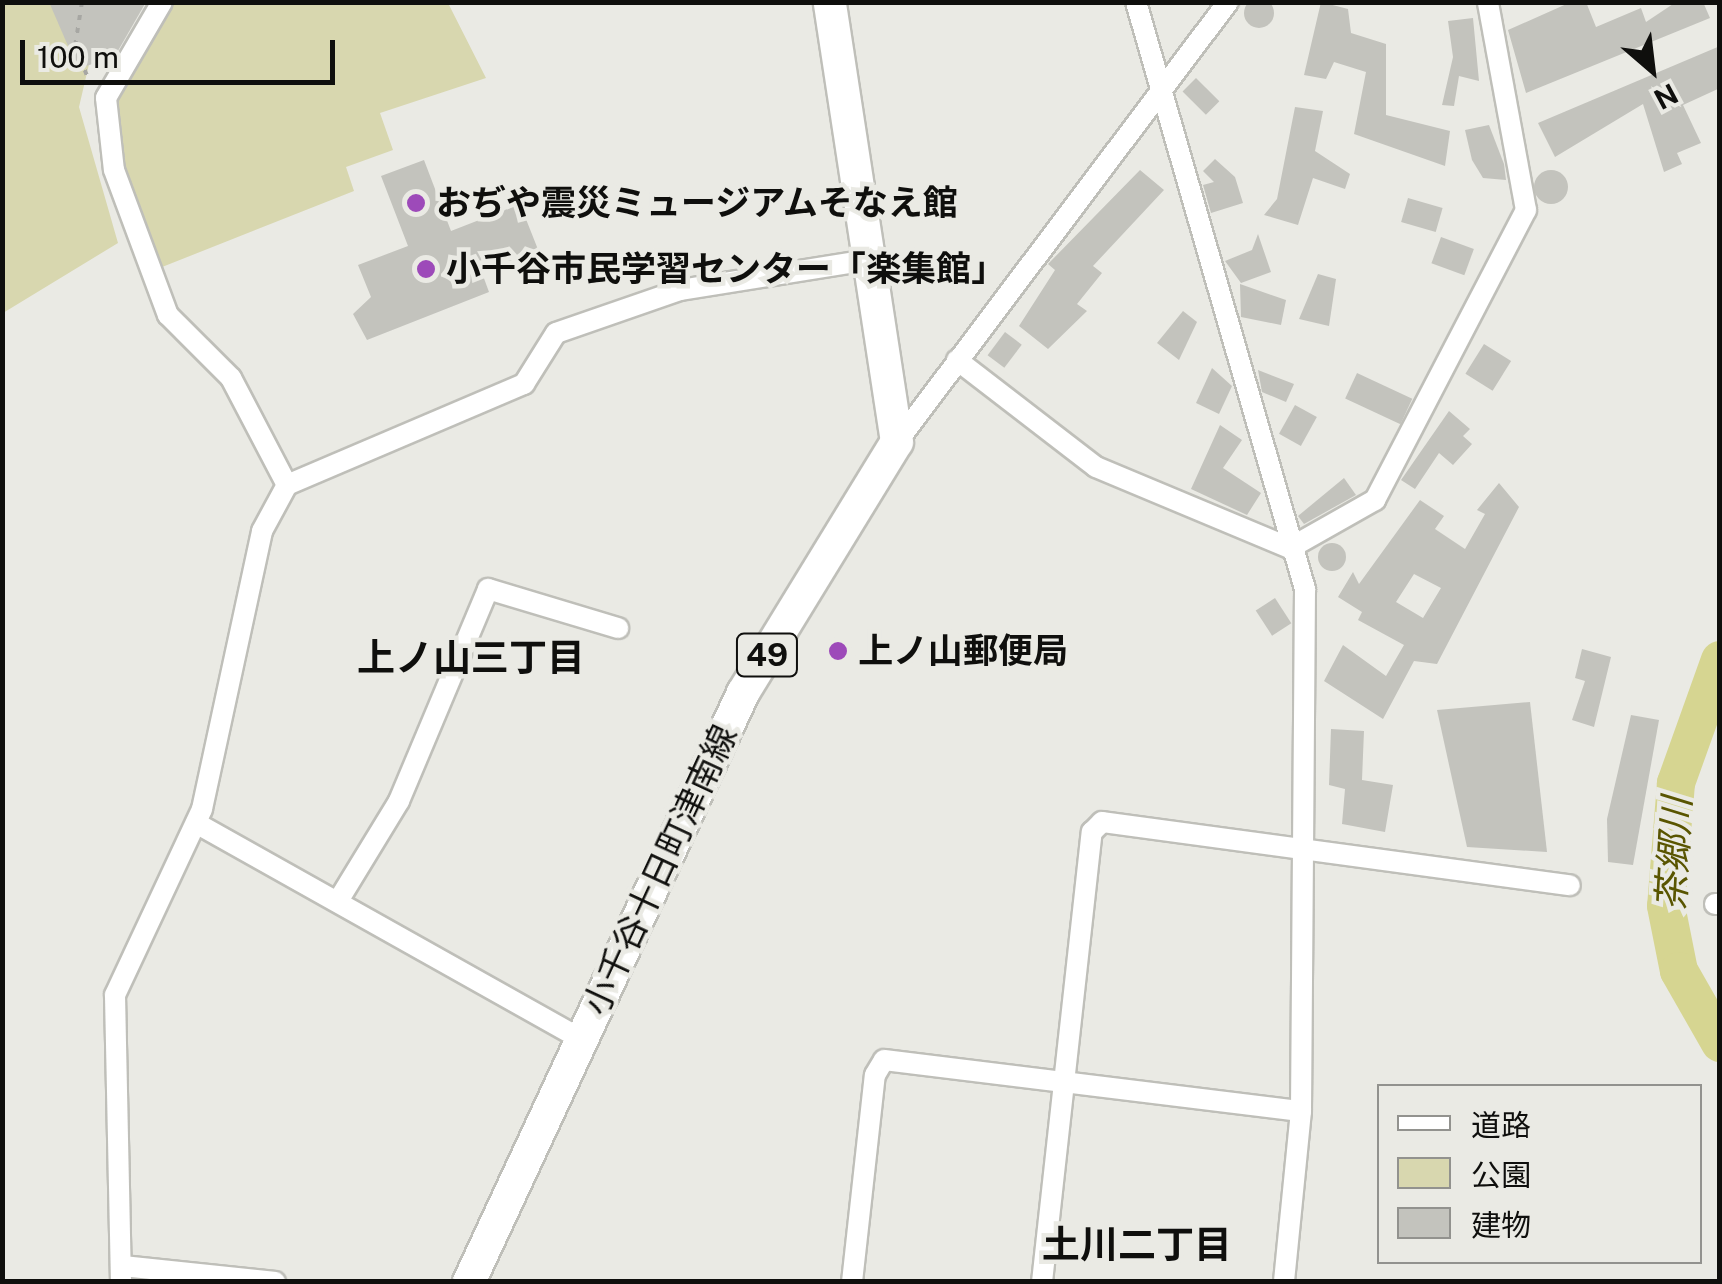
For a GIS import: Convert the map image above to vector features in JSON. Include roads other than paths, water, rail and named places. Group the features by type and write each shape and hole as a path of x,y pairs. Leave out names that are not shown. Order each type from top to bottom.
{"main road":[{"path":"830,2 866,260 897,442"},
{"name":"小千谷十日町津南線","path":"469,1282 743,693 897,442"}],"street":[{"path":"162,2 106,98 105,120 114,170 168,315 230,378 288,485"},
{"path":"1136,2 1290,548 1305,589 1301,1111 1284,1282"},
{"path":"897,442 1158,88 1228,2"},
{"path":"1290,548 1374,500 1526,210 1488,2"},
{"path":"275,1282 122,1274 115,995 196,823 262,531 288,485 524,384 556,332 680,290 866,260"},
{"path":"957,360 1096,467 1290,548"},
{"path":"338,901 398,801 488,589 618,628"},
{"path":"1042,1282 1092,832 1102,822 1302,855 1570,884"},
{"path":"196,823 581,1039"},
{"path":"852,1282 875,1075 884,1060 1301,1111"}],"waterway":[{"name":"茶郷川","path":"1720,660 1676,783 1666,906 1679,971 1720,1043"}],"place":[{"name":"おぢや震災ミュージアムそなえ館","path":"416,203"},
{"name":"小千谷市民学習センター「楽集館」","path":"426,269"},
{"name":"上ノ山郵便局","path":"838,651"}],"district":[{"name":"上ノ山三丁目","path":"471,658"},
{"name":"土川二丁目","path":"1137,1245"}]}
